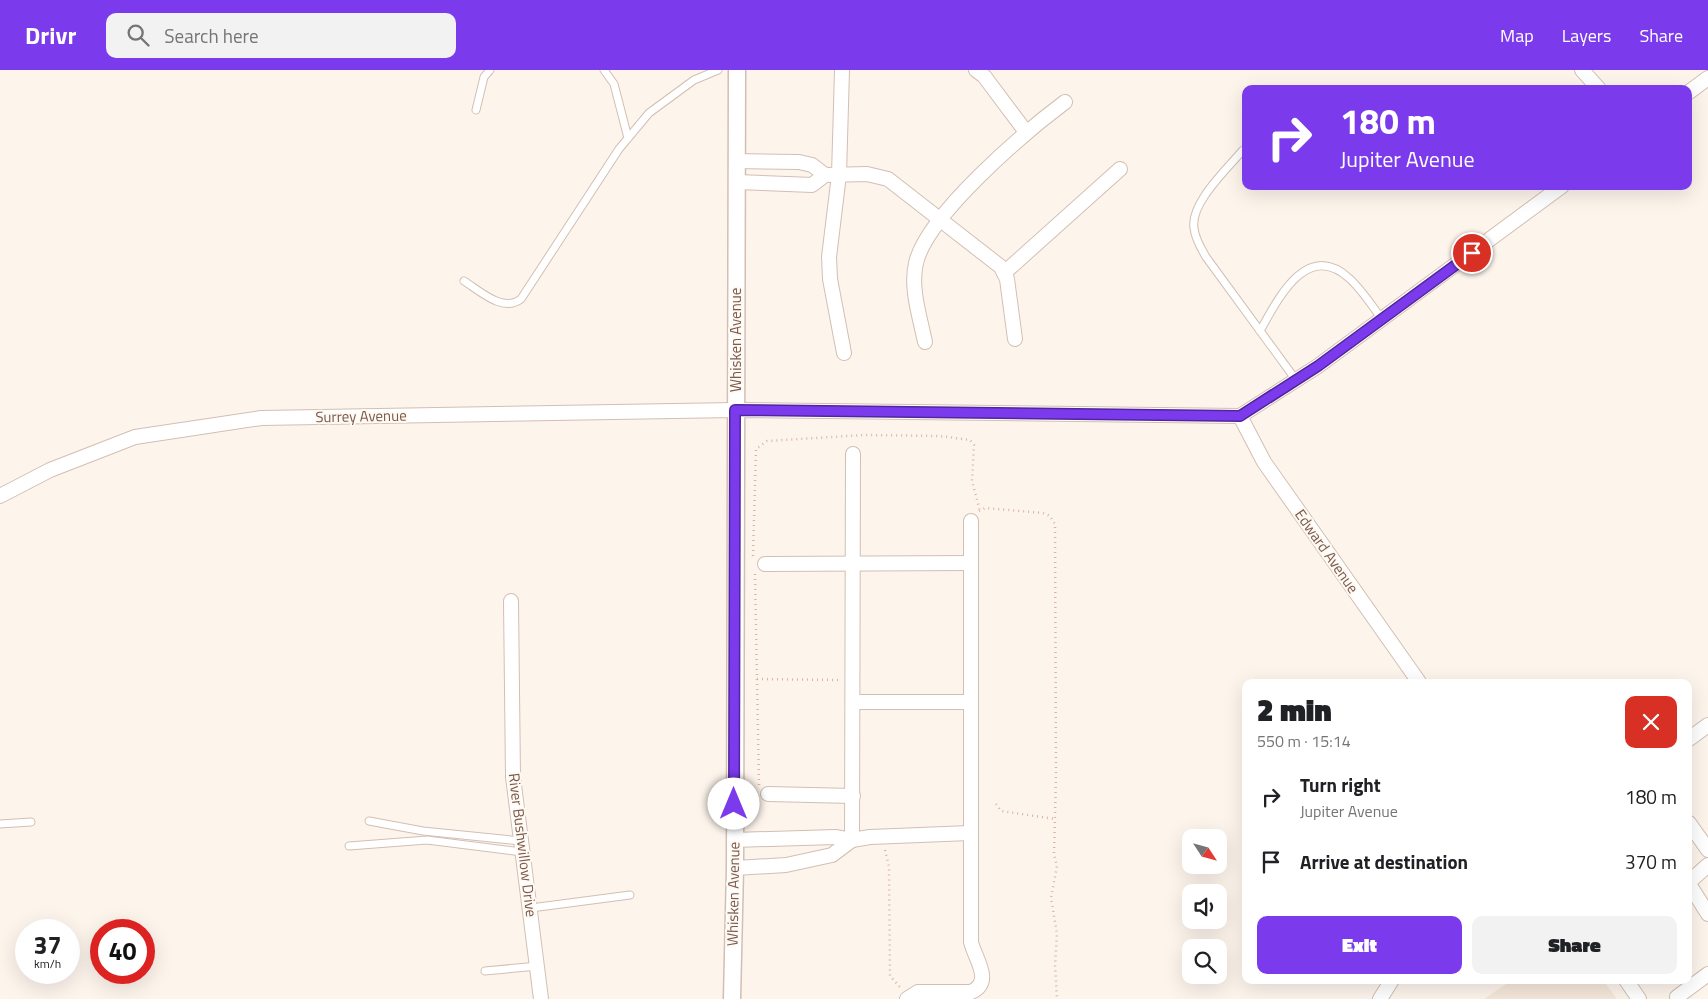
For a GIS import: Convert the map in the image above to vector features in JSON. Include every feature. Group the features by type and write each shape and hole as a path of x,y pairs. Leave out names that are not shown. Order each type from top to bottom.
{"street":[{"name":"Whisken Avenue","path":"732,999 735,868 737,70"},
{"path":"842,70 832,175 829,257 830,278 844,353"},
{"path":"976,70 984,76 1026,132"},
{"path":"1582,70 1595,85"},
{"path":"1692,90 1708,78"},
{"path":"925,342 914,282 916,262 928,236 940,218 1026,132 1065,102"},
{"path":"736,161 812,165 832,175"},
{"path":"774,185 776,162"},
{"path":"1004,273 1120,169"},
{"path":"736,182 812,185 832,175 867,174 888,179 1000,267 1004,273 1011,297 1015,339"},
{"path":"1240,416 1296,380 1382,319 1557,190"},
{"name":"Surrey Avenue","path":"0,496 50,470 135,437 262,418 735,410 1240,416"},
{"name":"Edward Avenue","path":"1240,416 1264,462 1417,679"},
{"path":"852,840 853,454"},
{"path":"910,996 971,992 977,989 982,980 981,968 970,942 971,563 975,516"},
{"path":"757,565 971,563"},
{"name":"River Bushwillow Drive","path":"511,601 513,777 542,999"},
{"path":"853,702 970,702"},
{"path":"1692,737 1708,725"},
{"path":"768,794 853,796"},
{"path":"1692,827 1708,850"},
{"path":"734,840 834,837 852,840 885,836 970,833"},
{"path":"735,868 786,865 832,855 852,840"},
{"path":"1692,880 1708,865"},
{"path":"1692,886 1704,898 1708,914"},
{"path":"1692,908 1704,898"},
{"path":"1677,997 1708,974"},
{"path":"1380,999 1389,984"},
{"path":"1629,984 1639,999"}],"lane":[{"path":"476,110 484,77 490,70"},
{"path":"604,70 614,84 628,138"},
{"path":"464,281 497,302 508,304 521,298 628,138 648,113 694,80 718,70"},
{"path":"1242,151 1204,197 1195,214 1194,227 1197,241 1206,257 1296,380"},
{"path":"1260,331 1284,288 1302,273 1323,267 1337,270 1351,280 1382,319"},
{"path":"369,821 521,846"},
{"path":"0,824 31,822"},
{"path":"349,846 427,840 521,846"},
{"path":"531,908 630,895"},
{"path":"485,972 538,966"}],"path":[{"path":"768,794 760,790 758,782 756,449 767,441 864,435 946,436 970,440 974,445 972,481 975,516"},
{"path":"975,516 985,508 1043,513 1050,516 1055,524 1054,855 1057,866 1051,898 1057,934 1055,965 1057,999"},
{"path":"757,679 853,680"},
{"path":"996,804 1001,811 1055,819"},
{"path":"885,836 885,856 889,868 890,976 910,996"}],"shaded area":[{"path":"1506,984 1606,984 1617,999 1484,999"}],"route":[{"path":"734,804 735,410 1240,416 1274,396 1318,366 1472,253"}]}
